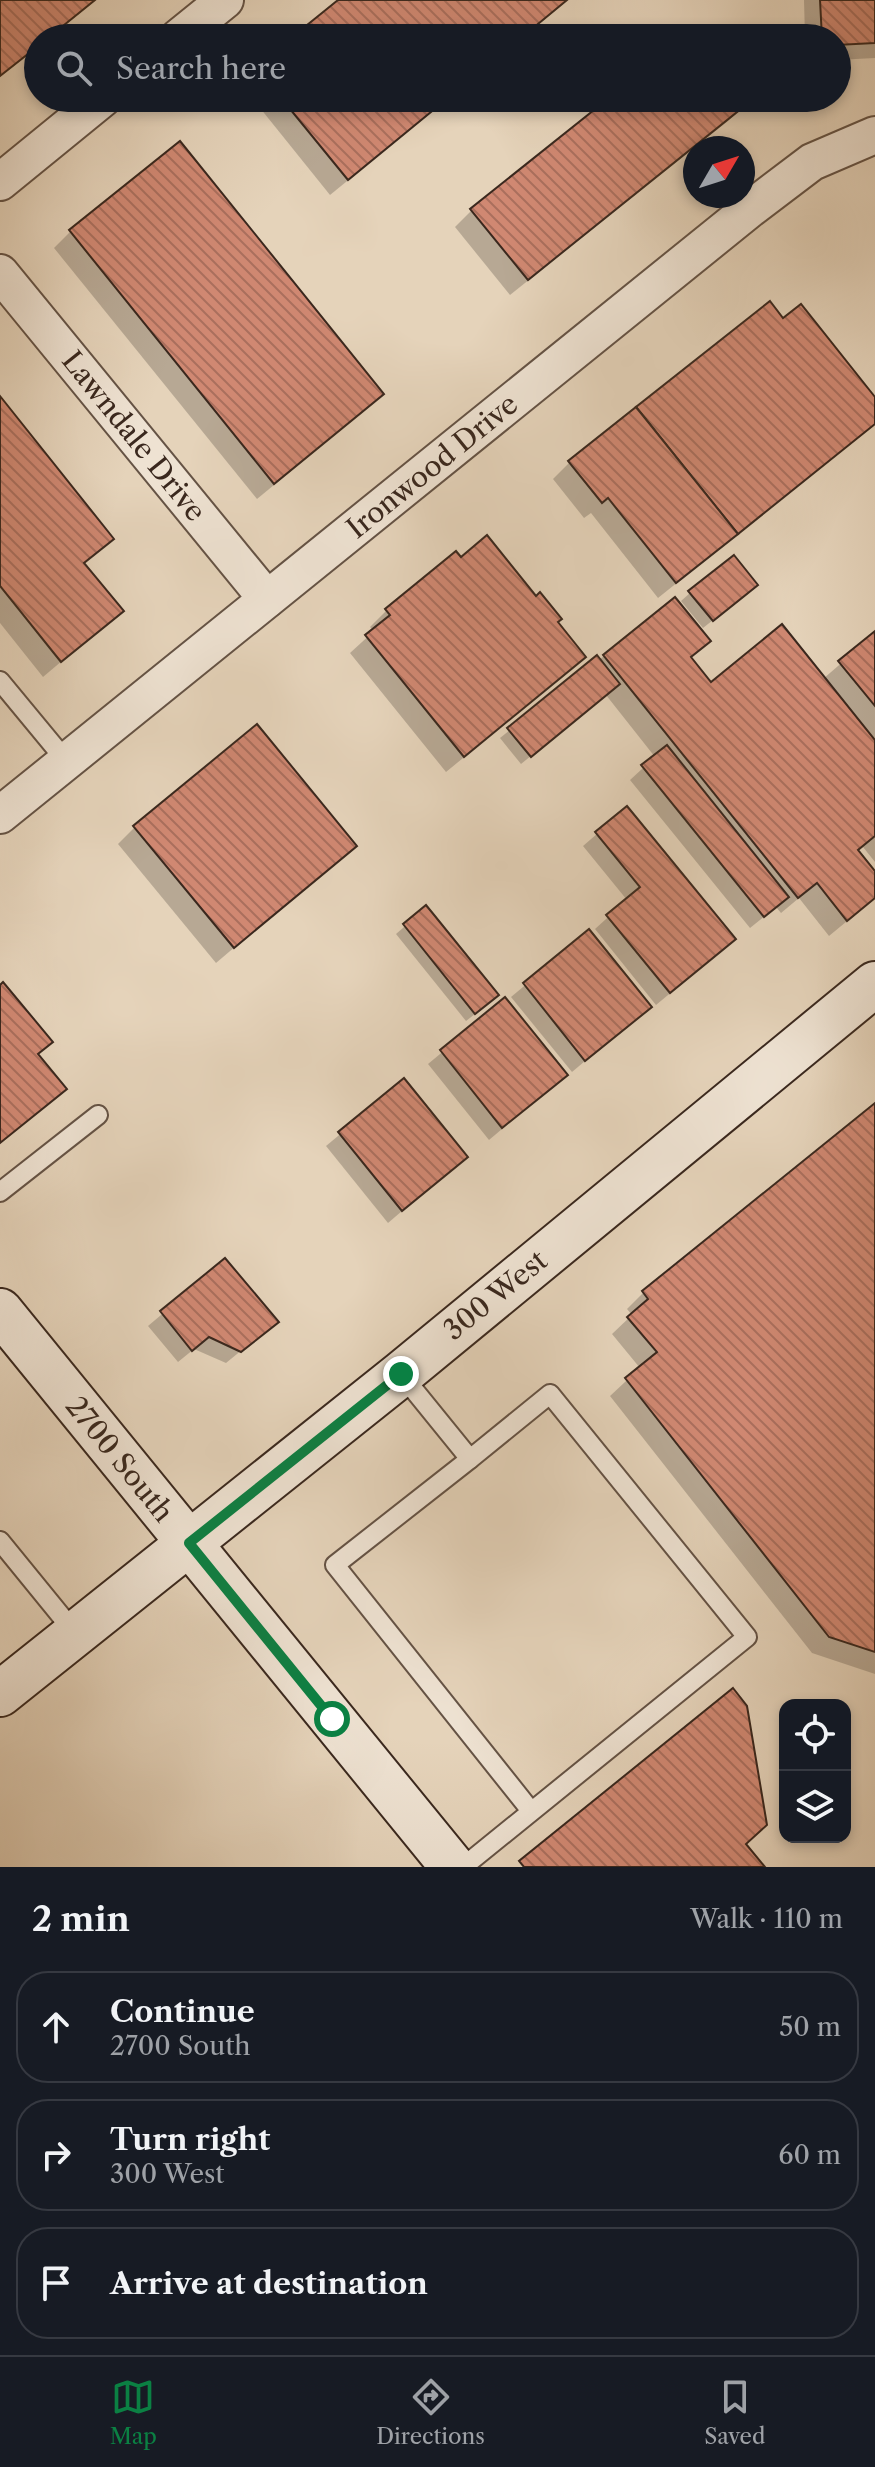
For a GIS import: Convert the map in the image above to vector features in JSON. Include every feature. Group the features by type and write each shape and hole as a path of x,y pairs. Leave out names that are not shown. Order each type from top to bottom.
{"main road":[{"name":"300 West","path":"0,1694 401,1374 875,984"},
{"name":"2700 South","path":"6,1329 189,1543 453,1867"}],"street":[{"path":"195,24 225,0"},
{"path":"0,182 86,112"},
{"name":"Ironwood Drive","path":"0,815 750,209 812,162 875,135"},
{"name":"Lawndale Drive","path":"0,273 267,599"}],"lane":[{"path":"0,681 67,762"},
{"path":"0,1192 98,1115"},
{"path":"401,1374 470,1459"},
{"path":"463,1867 747,1637 550,1394 335,1565 531,1811"},
{"path":"0,1541 75,1633"}],"building":[{"path":"0,0 95,0 65,24 24,24 24,57 0,76"},
{"path":"338,0 567,0 538,24 308,24"},
{"path":"820,0 875,0 875,43 851,44 851,24 821,24"},
{"path":"292,112 431,112 348,180"},
{"path":"591,112 737,112 707,136 683,136 683,155 528,280 470,209"},
{"path":"180,141 384,394 274,484 69,230"},
{"path":"770,301 783,318 801,304 875,397 875,424 738,534 636,407"},
{"path":"0,396 114,539 84,563 124,611 61,662 0,586"},
{"path":"636,407 738,534 676,583 608,498 602,503 568,461"},
{"path":"487,535 536,596 540,592 562,619 558,622 586,657 464,757 365,635 390,615 385,609 456,551 461,557"},
{"path":"734,555 758,585 713,621 688,591"},
{"path":"675,597 711,641 691,657 711,682 782,624 875,740 875,836 858,850 875,871 875,898 847,921 817,883 798,898 603,655"},
{"path":"875,631 875,706 838,661"},
{"path":"597,655 620,684 531,757 507,728"},
{"path":"257,724 357,846 234,948 133,826"},
{"path":"667,745 789,897 764,917 641,765"},
{"path":"627,806 736,939 670,993 606,915 640,887 595,832"},
{"path":"426,905 499,995 475,1014 403,924"},
{"path":"589,929 652,1007 585,1061 523,983"},
{"path":"3,982 53,1042 38,1054 67,1089 0,1143 0,985"},
{"path":"505,997 568,1075 502,1128 440,1050"},
{"path":"404,1078 468,1157 402,1211 338,1132"},
{"path":"875,1103 875,1652 829,1637 625,1378 657,1352 627,1317 648,1299 642,1291"},
{"path":"225,1258 279,1322 241,1352 209,1337 192,1351 160,1311"},
{"path":"733,1688 747,1706 767,1825 746,1844 765,1867 524,1867 519,1861"}],"route":[{"path":"332,1719 189,1543 401,1374"}]}
